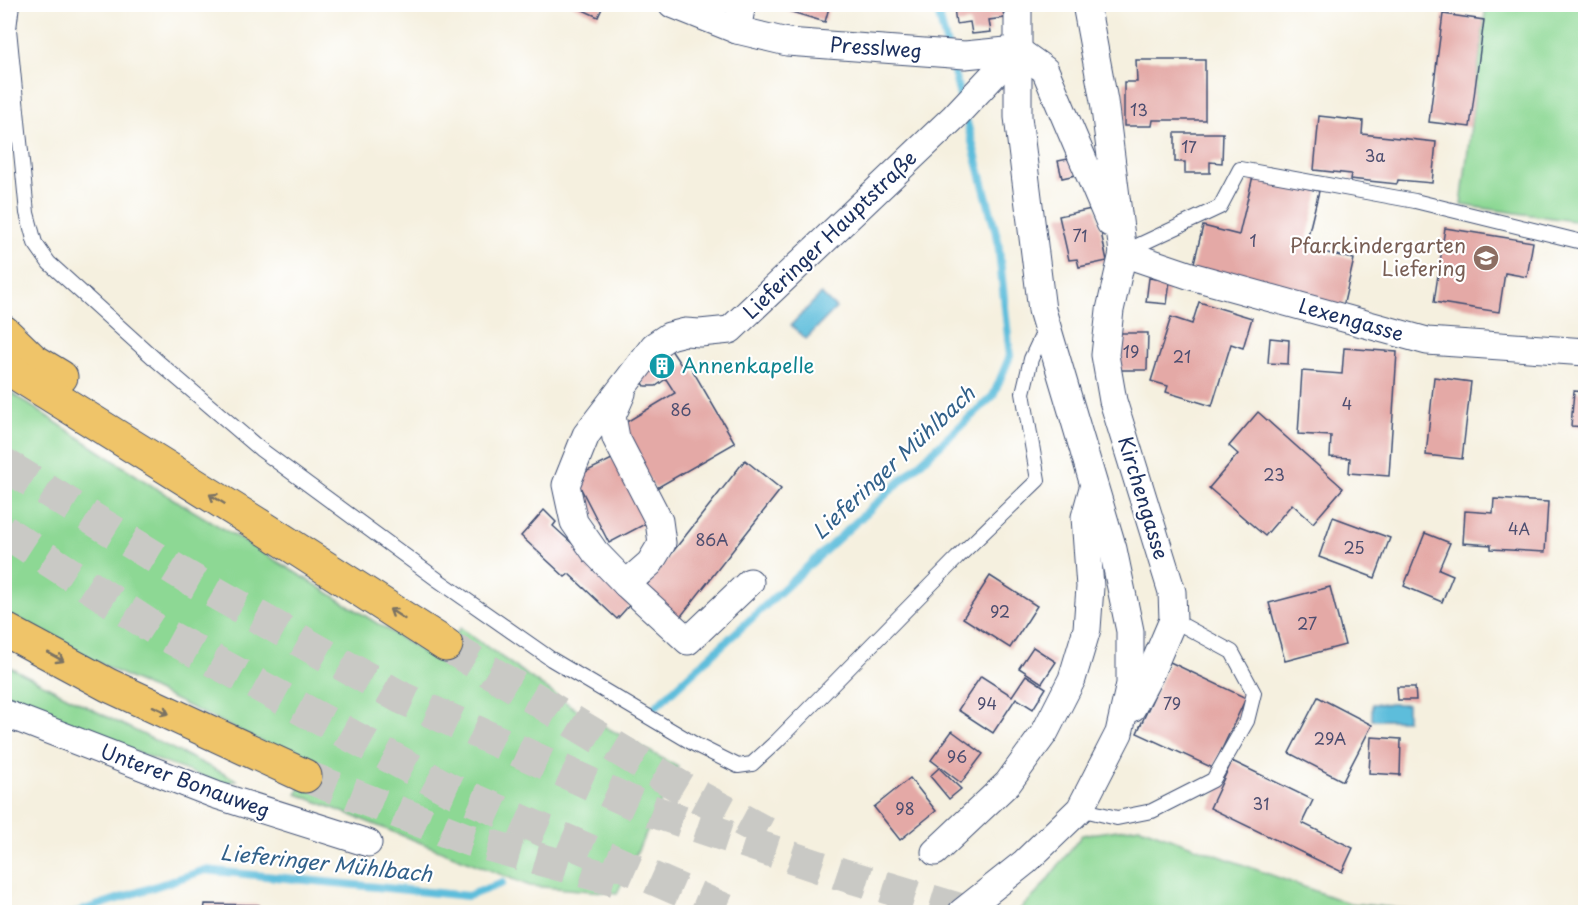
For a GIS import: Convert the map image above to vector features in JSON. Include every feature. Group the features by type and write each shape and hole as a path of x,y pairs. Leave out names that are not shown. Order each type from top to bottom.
{"highway":[{"path":"4,332 33,360 62,377 112,435"},
{"path":"4,366 446,645"},
{"path":"4,629 108,685 305,776"}],"street":[{"name":"Presslweg","path":"672,4 739,17 786,42 965,55 1017,50"},
{"path":"962,912 1025,862 1080,809 1119,733 1130,684 1130,631 1113,549 1042,310 1018,117 1018,4"},
{"name":"Kirchengasse","path":"1086,4 1104,101 1122,253 1110,310 1106,355 1113,401 1172,592 1173,620 1149,676 1119,733"},
{"path":"1017,50 1045,70 1122,253"},
{"name":"Lieferinger Hauptstraße","path":"750,582 688,641 595,552 574,522 566,485 586,435 654,346 669,336 685,332 730,330 954,117 1017,50"},
{"name":"Lexengasse","path":"1122,253 1191,276 1427,341 1586,352"},
{"name":"Lieferinger Hauptstraße","path":"626,382 612,416 616,438 659,520 662,543 650,563 626,584"},
{"path":"934,852 1008,783 1045,732 1072,680 1087,629 1090,587 1085,517 1094,483"},
{"name":"Unterer Bonauweg","path":"4,713 216,795 368,843"}],"lane":[{"path":"12,4 9,29 27,213 35,243 49,263 156,360 260,449 438,580 551,658 696,745 738,766 752,764 777,741 957,558 1038,480 1023,393 1031,359 1046,327"},
{"path":"1122,253 1220,207 1240,169 1414,201 1586,243"},
{"path":"1080,809 1117,818 1152,811 1213,780 1247,721 1254,693 1232,652 1173,620"}],"green space":[{"path":"1486,5 1585,5 1586,180 1581,214 1573,221 1461,205"},
{"path":"4,388 157,489 437,661 460,628 584,715 678,767 617,893 530,886 297,794 310,765 5,618"},
{"path":"4,664 237,780 223,784 5,704"},
{"path":"1140,827 1348,903 1434,912 1017,912 1037,893 1082,835"}],"water":[{"path":"821,294 836,308 806,339 791,325"},
{"path":"1372,704 1407,704 1407,720 1372,720"}],"building":[{"path":"570,4 604,4 598,17"},
{"path":"775,4 830,4 825,22 775,7"},
{"path":"941,4 1002,4 1004,18 989,20 991,32 972,34 970,22 956,24 954,7 941,9"},
{"path":"1443,14 1484,20 1470,127 1429,122"},
{"path":"1136,60 1205,60 1205,120 1153,120 1152,126 1124,126 1124,82 1137,82"},
{"path":"1319,116 1363,121 1362,134 1436,142 1432,183 1398,180 1397,184 1350,179 1351,174 1314,170"},
{"path":"1175,133 1223,133 1222,163 1210,162 1210,173 1185,173 1185,162 1175,162"},
{"path":"1073,158 1076,175 1062,178 1058,161"},
{"path":"1253,176 1319,191 1305,248 1354,259 1343,307 1192,271 1203,226 1239,235"},
{"path":"1096,208 1107,261 1079,267 1077,259 1069,260 1059,216"},
{"name":"Pfarrkindergarten Liefering","path":"1445,228 1533,242 1527,277 1505,273 1499,312 1434,302"},
{"path":"1149,278 1170,281 1167,304 1146,302"},
{"path":"1199,302 1252,318 1243,348 1231,344 1212,406 1166,392 1168,386 1151,381 1171,317 1192,324"},
{"path":"1114,333 1148,333 1147,370 1113,370"},
{"path":"1270,338 1289,340 1288,364 1268,363"},
{"path":"669,347 683,368 689,364 735,443 655,489 618,427 675,393 666,379 656,386 645,386 639,377"},
{"path":"1344,348 1397,352 1389,476 1349,473 1350,458 1330,457 1331,436 1298,434 1302,371 1342,374"},
{"path":"1434,377 1471,382 1462,459 1426,455"},
{"path":"1574,391 1586,392 1586,427 1571,426"},
{"path":"1258,412 1343,488 1313,523 1292,504 1265,536 1209,488 1238,454 1229,446"},
{"path":"614,458 647,523 609,543 575,477"},
{"path":"745,460 781,489 678,620 642,591"},
{"path":"1494,499 1548,502 1545,552 1491,549 1491,545 1463,543 1465,511 1493,513"},
{"path":"544,510 556,522 553,526 634,600 617,619 569,574 565,577 521,536"},
{"path":"1333,517 1390,538 1375,578 1319,557"},
{"path":"1425,533 1450,543 1439,569 1453,575 1442,602 1404,586"},
{"path":"990,576 1037,606 1010,648 963,618"},
{"path":"1330,587 1345,645 1285,661 1269,603"},
{"path":"1033,647 1056,662 1042,683 1019,668"},
{"path":"1170,662 1246,698 1213,768 1137,733"},
{"path":"1026,675 1046,688 1033,709 1016,698 993,733 958,710 981,676 1012,696"},
{"path":"1397,687 1415,687 1416,700 1398,700"},
{"path":"1318,697 1372,725 1343,781 1289,753"},
{"path":"952,731 983,754 961,783 931,760"},
{"path":"1371,737 1401,739 1400,775 1369,773"},
{"path":"1232,761 1313,800 1302,823 1353,848 1342,872 1210,808"},
{"path":"939,768 961,789 949,799 930,776"},
{"path":"910,778 936,811 900,840 874,807"},
{"path":"205,904 259,905 259,912 204,912"}],"waterway":[{"name":"Lieferinger Mühlbach","path":"654,708 993,396 1010,356 998,241 936,4"},
{"name":"Lieferinger Mühlbach","path":"78,912 205,870 468,896 502,883"}],"tunnel":[{"path":"4,464 187,577 402,698 646,809 841,874 968,912"},
{"path":"4,531 155,629 449,789 730,912"},
{"path":"446,645 684,789 766,833"},
{"path":"305,776 466,839 615,880"}],"place":[{"name":"Pfarrkindergarten Liefering","path":"1486,258"},
{"name":"Annenkapelle","path":"662,366"}]}
